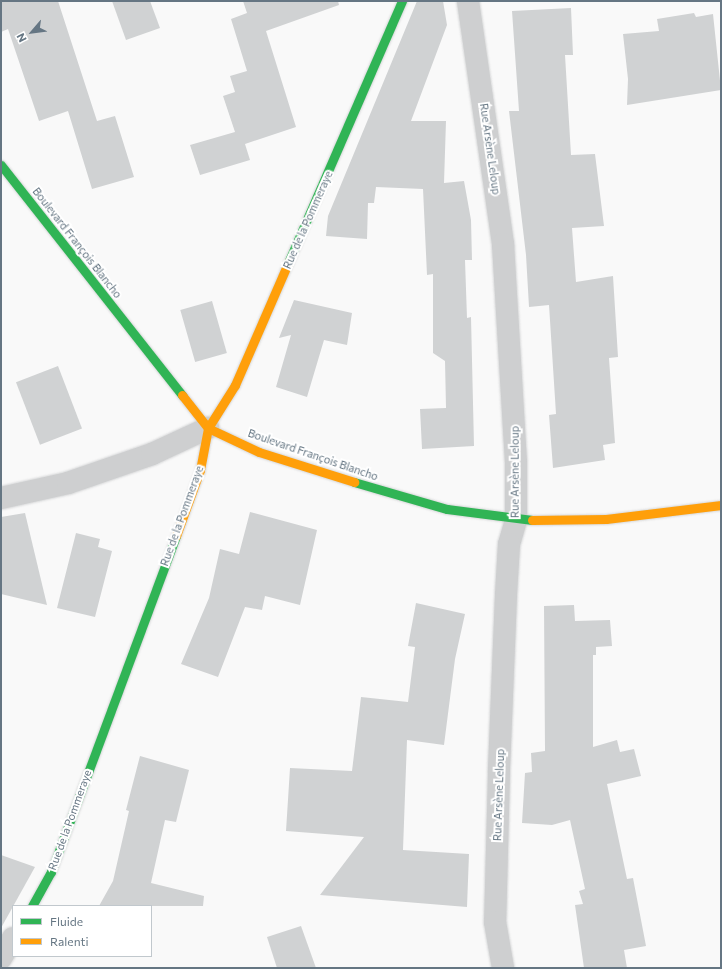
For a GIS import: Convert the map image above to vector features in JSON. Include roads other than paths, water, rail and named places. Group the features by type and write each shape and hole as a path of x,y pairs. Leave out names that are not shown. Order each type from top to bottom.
{"street":[{"name":"Rue de la Pommeraye","path":"33,905 51,872 200,470 208,428 235,385 402,1"},
{"name":"Rue Arsène Leloup","path":"468,1 503,244 516,454 516,520 509,544 499,773 496,922 503,968"},
{"name":"Boulevard François Blancho","path":"1,165 208,428 259,452 361,484 447,508 516,520 606,519 721,505"},
{"path":"1,498 68,483 152,454 208,428"},
{"path":"1,958 12,940"}]}
